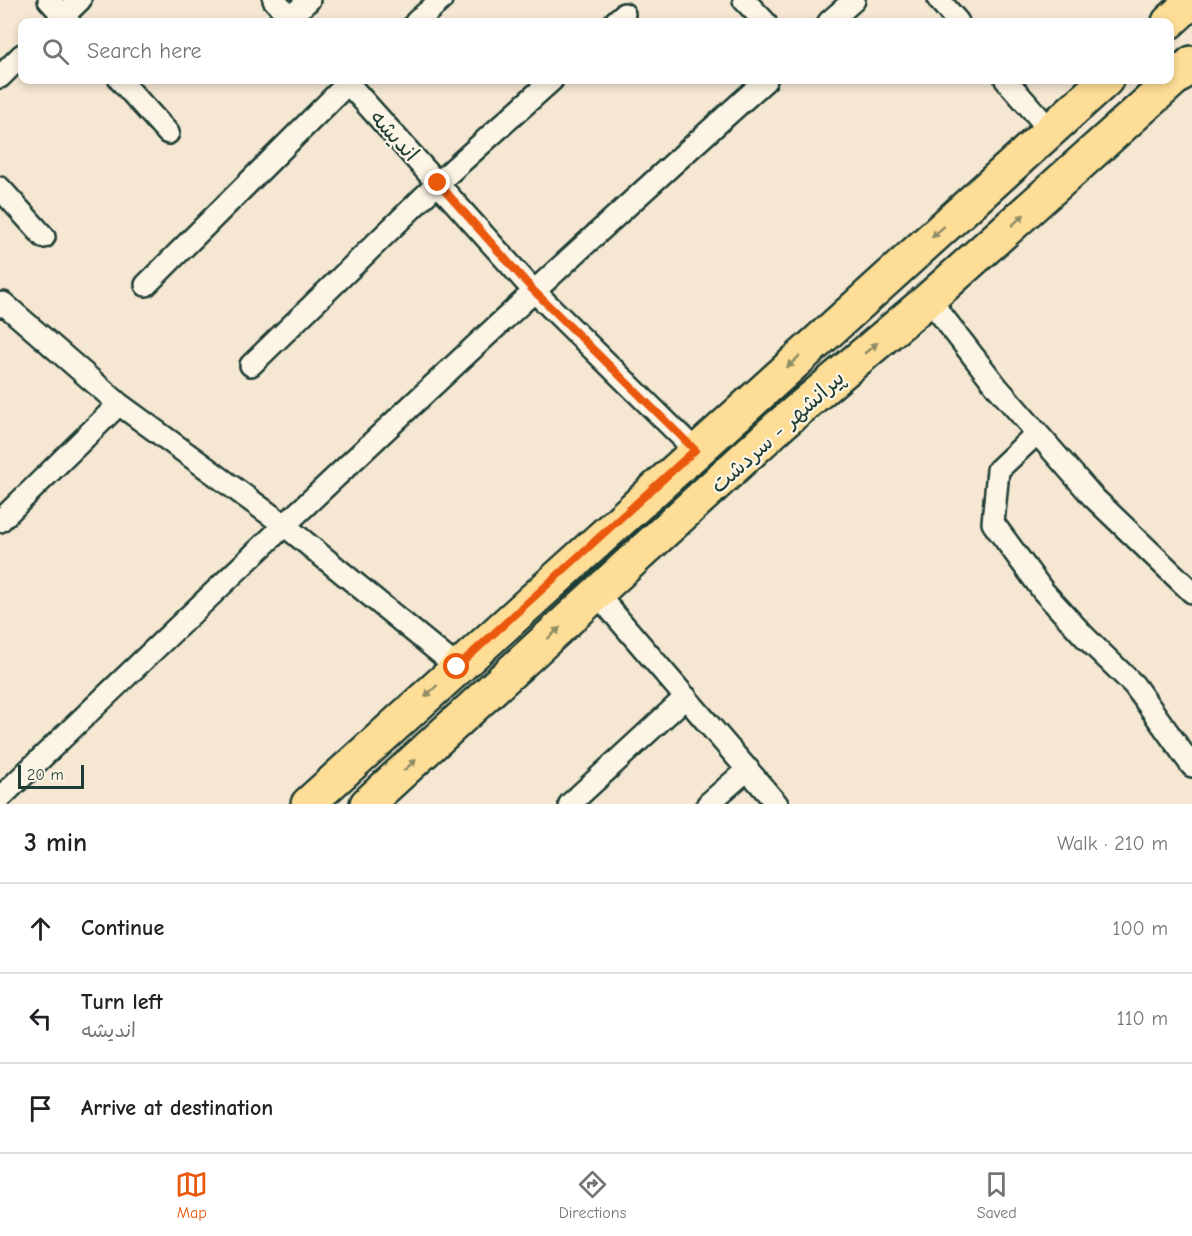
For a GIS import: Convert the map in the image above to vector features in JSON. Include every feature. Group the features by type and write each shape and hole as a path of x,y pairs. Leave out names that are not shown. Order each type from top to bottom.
{"main road":[{"path":"1173,18 1192,1"},
{"name":"پیرانشهر - سردشت","path":"1174,79 1192,63"},
{"path":"308,804 695,450 1102,84"},
{"name":"پیرانشهر - سردشت","path":"367,804 778,426 929,299 1169,84"},
{"path":"755,397 778,426"}],"street":[{"path":"49,0 62,18"},
{"path":"65,18 80,0"},
{"path":"274,0 290,18"},
{"path":"294,18 309,0"},
{"path":"421,18 441,0"},
{"path":"744,0 761,18"},
{"path":"834,18 854,0"},
{"path":"939,0 955,18"},
{"path":"0,77 18,59"},
{"path":"124,84 168,133"},
{"path":"146,285 344,84"},
{"name":"اندیشه","path":"351,84 533,290 695,450"},
{"path":"251,365 438,183 548,84"},
{"path":"0,798 283,524 533,290 762,84"},
{"path":"1010,84 1050,130"},
{"path":"0,188 44,237"},
{"path":"929,299 997,387 1094,497 1192,592"},
{"path":"0,306 3,303 119,404 283,524 457,667"},
{"path":"0,521 119,404"},
{"path":"1037,433 998,470 993,523 1043,591 1084,636 1134,685 1192,766"},
{"path":"597,594 777,804"},
{"path":"570,804 686,697"},
{"path":"708,804 748,769"}],"route":[{"path":"438,183 533,290 695,450 457,667"}]}
